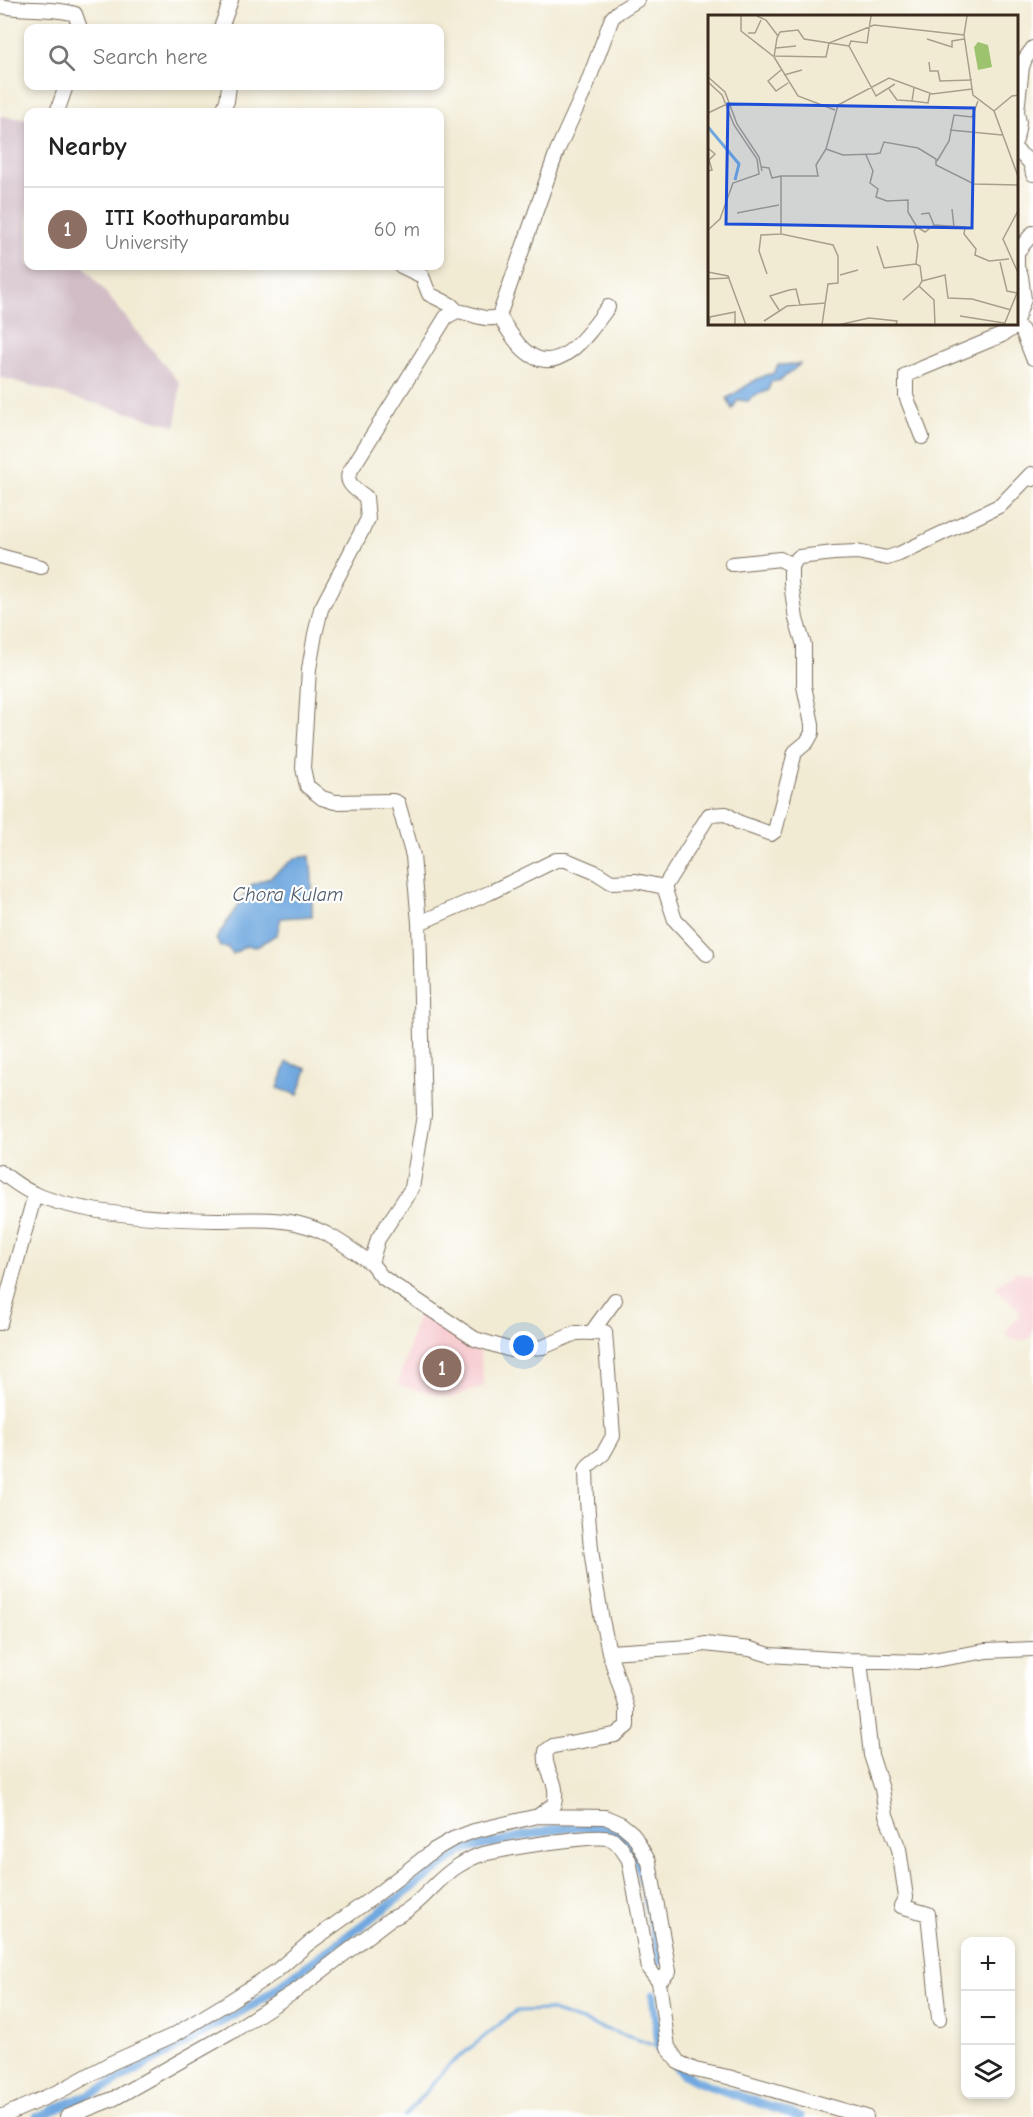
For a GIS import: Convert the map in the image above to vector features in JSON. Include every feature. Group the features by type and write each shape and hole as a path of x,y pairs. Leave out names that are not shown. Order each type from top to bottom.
{"street":[{"path":"222,24 231,0"},
{"path":"409,270 422,276 429,294 458,310 489,319 499,316 557,151 586,87 612,18 637,0"},
{"path":"0,6 64,10 76,7 79,24"},
{"path":"1018,102 1022,68 1033,48"},
{"path":"58,108 65,90"},
{"path":"224,108 228,90"},
{"path":"1018,154 1027,158 1032,166 1033,174"},
{"path":"1018,251 1033,233"},
{"path":"1018,270 1024,299 1018,318"},
{"path":"499,316 525,351 540,360 548,361 559,358 574,348 608,307"},
{"path":"371,1263 378,1239 412,1188 424,1115 419,923 413,856 398,803 393,801 335,802 322,798 307,786 303,768 308,680 321,609 368,519 366,497 349,483 347,478 349,473 446,317 458,310"},
{"path":"922,437 906,396 906,375 1002,335 1013,326"},
{"path":"1018,326 1022,330 1033,358"},
{"path":"664,887 709,815 726,814 738,822 771,834 775,831 795,752 807,742 812,733 804,686 804,645 796,619 791,565 799,557 834,553 857,552 887,558 899,554 1001,505 1032,474"},
{"path":"0,556 41,567"},
{"path":"732,564 780,559 791,565"},
{"path":"419,923 489,893 556,860 566,860 611,882 636,881 664,887"},
{"path":"664,887 675,920 707,954"},
{"path":"0,1172 35,1194 71,1205 126,1214 194,1220 280,1222 303,1225 329,1236 371,1263 382,1276 475,1339 511,1350 543,1347 576,1333 604,1332 613,1436 603,1454 586,1470 588,1521 604,1631 627,1708 627,1726 615,1735 553,1746 546,1751 544,1761 557,1791 554,1804 538,1816"},
{"path":"0,1323 35,1194"},
{"path":"591,1333 615,1300"},
{"path":"609,1652 705,1644 750,1649 770,1655 860,1661 922,1662 986,1651 1033,1649"},
{"path":"860,1661 871,1755 882,1789 886,1815 899,1849 906,1896 901,1906 928,1914 939,2019"},
{"path":"1,2117 174,2035 227,2003 275,1972 309,1942 376,1895 434,1850 453,1839 474,1831 538,1816 604,1817 621,1824 633,1834 649,1862 669,1971 659,1982"},
{"path":"68,2117 115,2098 230,2033 289,1996 384,1923 403,1914 456,1867 481,1854 556,1841 599,1837 611,1839 621,1847 629,1860 649,1969 659,1982 668,2048 678,2062 695,2070 728,2077 866,2117"}],"shaded area":[{"path":"0,116 24,119 24,270 87,270 180,384 176,426 0,377"},
{"path":"1016,1272 1033,1273 1033,1331 1029,1339 1016,1340 1007,1337 1007,1330 1019,1317 1018,1308 996,1289 998,1284"},
{"path":"419,1310 480,1352 484,1386 451,1398 398,1385"}],"water":[{"path":"800,364 781,380 771,382 768,391 755,395 748,401 738,400 732,409 727,398 755,380 774,373 778,365"},
{"name":"Chora Kulam","path":"310,856 312,916 281,918 277,934 257,947 246,946 233,954 227,947 221,947 216,939 251,885 269,878 295,858"},
{"path":"287,1062 307,1069 298,1095 278,1088"}],"waterway":[{"path":"37,2117 100,2090 261,2000 463,1850 559,1828 602,1827 622,1835 636,1858 644,1884 660,1961"},
{"path":"653,1995 659,2047 683,2074 696,2081 800,2117"},
{"path":"404,2117 448,2066 516,2011 549,2010 659,2047"}],"place":[{"name":"ITI Koothuparambu","path":"442,1368"}]}
